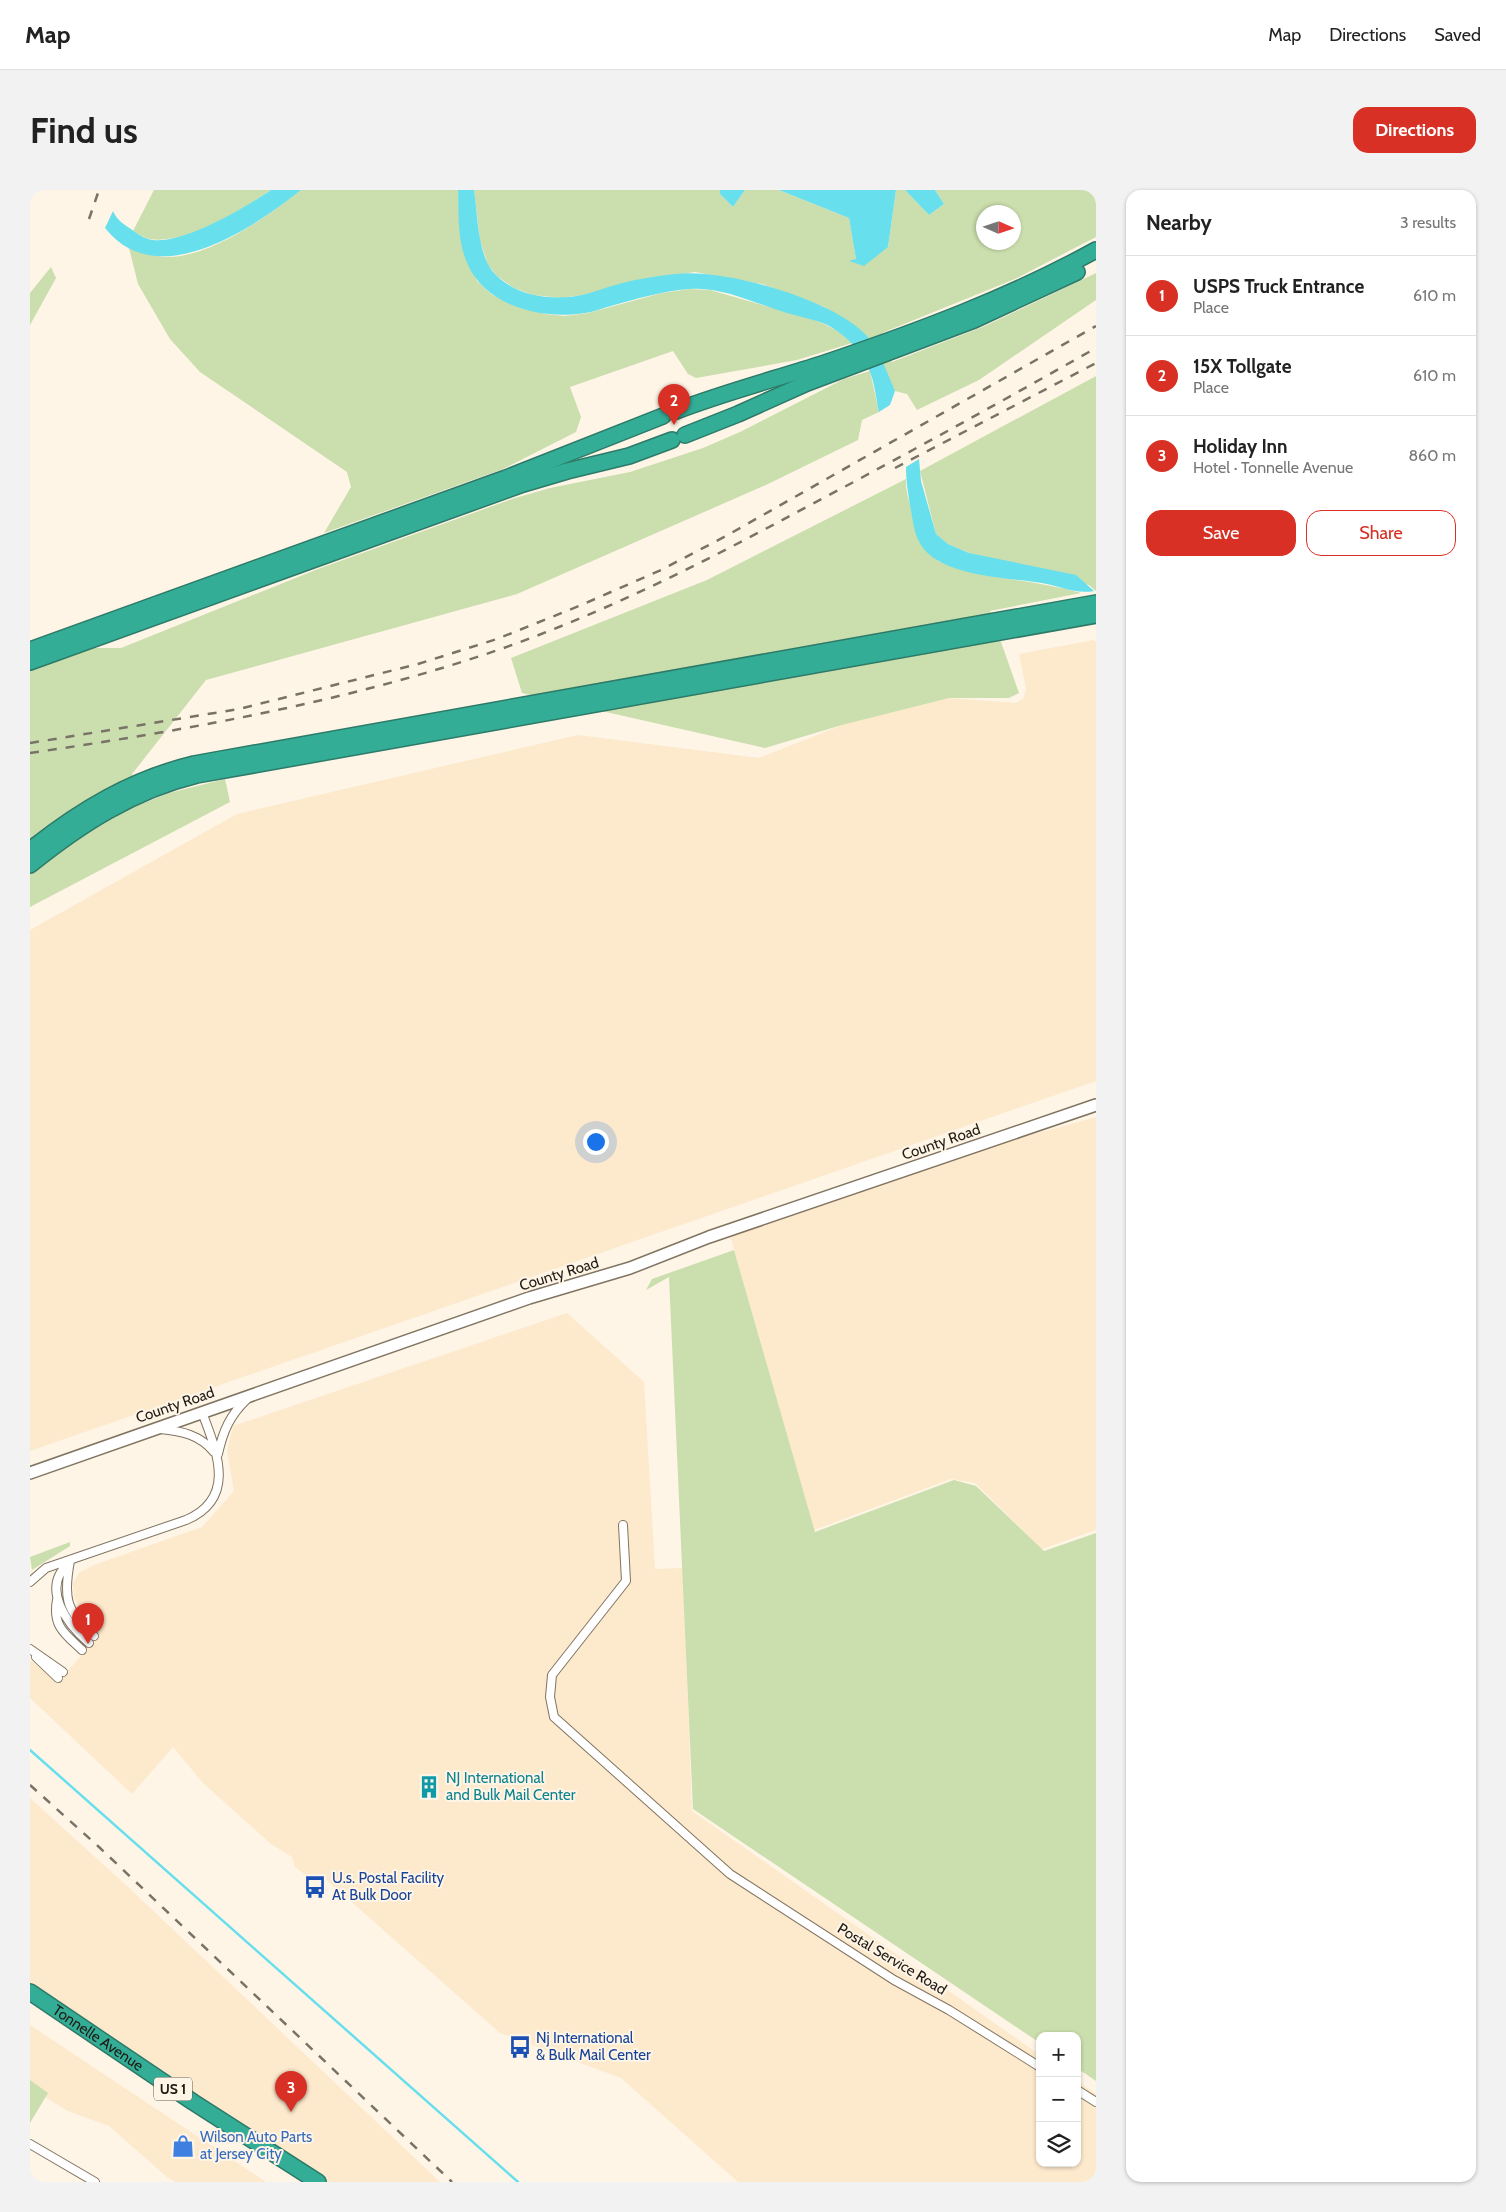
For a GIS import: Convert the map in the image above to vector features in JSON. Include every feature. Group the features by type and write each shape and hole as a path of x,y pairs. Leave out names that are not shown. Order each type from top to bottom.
{"highway":[{"path":"1042,277 1096,246"},
{"path":"894,345 1096,250"},
{"path":"30,650 325,549 535,480 623,458 679,438 846,362 1008,305 1096,262"},
{"path":"30,662 721,394 846,362"},
{"path":"30,865 90,820 121,803 149,784 186,766 1096,603"},
{"path":"30,850 79,813 111,794 149,784 1096,615"},
{"name":"Tonnelle Avenue","path":"30,1992 193,2102 318,2182"},
{"name":"Tonnelle Avenue","path":"30,2004 306,2182"}],"main road":[{"name":"County Road","path":"30,1473 530,1298 630,1268 709,1237 1096,1104"}],"street":[{"path":"217,1456 229,1419 252,1395"},
{"path":"30,1582 43,1569 197,1515 211,1500 218,1484 220,1469 202,1412"},
{"path":"152,1429 182,1432 194,1436 204,1442 217,1456"},
{"name":"Postal Service Road","path":"623,1525 626,1581 552,1675 550,1698 554,1717 730,1874 894,1980 949,2010 1036,2064"},
{"path":"70,1561 60,1575 55,1614 63,1632 82,1650"},
{"path":"70,1561 66,1587 68,1604 76,1619 94,1636"},
{"path":"57,1598 67,1620 88,1643"},
{"path":"30,1649 60,1675"},
{"path":"1081,2093 1096,2102"},
{"path":"30,2144 95,2182"}],"shaded area":[{"path":"1094,640 1096,643 1096,1081 30,1451 30,930 237,814 578,735 759,758 842,725 949,698 1016,703 1023,699 1026,689 1019,654"},
{"path":"1096,1117 1096,1530 1042,1549 975,1483 951,1479 814,1530 730,1235 1002,1143"},
{"name":"NJ International and Bulk Mail Center","path":"567,1313 644,1382 655,1569 683,1568 692,1811 1036,2052 1036,2167 1081,2167 1081,2084 1096,2094 1096,2182 738,2182 621,2078 500,2033 321,1875 315,1882 295,1867 292,1857 271,1844 203,1783 173,1747 132,1794 30,1698 30,1660 58,1682 98,1636 85,1623 74,1596 73,1583 79,1573 94,1565 202,1527 234,1491 227,1451 233,1426"},
{"path":"30,1798 127,1886 440,2182 326,2182 30,1986"},
{"path":"30,2025 266,2182 175,2182 109,2126 68,2111 30,2088"}],"green space":[{"path":"154,190 271,190 229,216 197,231 180,237 150,239 133,231"},
{"path":"301,190 458,190 461,240 477,281 491,294 508,303 545,314 565,316 588,313 662,293 690,289 710,290 818,321 838,331 852,343 797,360 696,378 688,374 673,351 570,387 581,417 576,432 503,469 324,533 351,487 347,472 200,372 170,339 138,284 129,248 165,257 182,256 200,251 219,244 237,234 272,212"},
{"path":"474,190 720,190 720,194 733,207 745,190 779,190 849,218 856,259 888,247 896,190 905,190 929,215 944,204 935,190 1096,190 1096,237 1015,279 882,333 892,362 985,326 1096,273 1096,300 979,380 917,410 907,394 895,391 868,337 824,307 762,284 695,272 645,279 583,295 561,298 533,295 514,288 497,276 488,265 480,240"},
{"path":"51,267 56,278 30,325 30,293"},
{"path":"870,371 879,412 862,420 858,440 768,484 517,594 206,680 132,774 144,803 169,793 225,779 230,802 30,907 30,648 121,648 318,569 512,499 550,488 630,472 703,448 740,432 844,379"},
{"path":"1096,376 1096,591 1089,585 969,553 948,544 936,534 920,471"},
{"path":"906,479 912,511 938,561 973,572 1081,593 990,611 1019,693 1009,698 949,698 842,725 765,748 522,693 511,658 707,580"},
{"path":"734,1250 815,1532 954,1480 976,1486 1044,1551 1096,1533 1096,2081 1081,2071 1081,2032 1036,2032 1036,2040 693,1809 669,1277 646,1290 652,1279"},
{"path":"70,1542 70,1546 32,1570 30,1557"},
{"path":"30,2080 48,2093 30,2123"}],"water":[{"path":"271,190 301,190 281,206 231,237 204,248 177,255 151,255 126,247 105,228 113,211 116,217 123,223 148,239 176,238 194,232 229,215"},
{"path":"458,190 474,190 479,236 490,268 497,276 516,289 537,296 560,298 587,294 640,279 696,273 748,281 777,289 831,310 852,323 868,337 880,356 895,391 890,405 879,412 873,381 866,363 849,340 842,334 826,324 739,296 714,290 679,290 649,296 592,312 569,315 535,312 502,300 488,291 477,279 464,256 459,228"},
{"path":"720,190 745,190 733,207 720,194"},
{"path":"779,190 896,190 888,247 864,266 849,261 856,259 849,218"},
{"path":"905,190 935,190 944,204 929,215"},
{"path":"919,459 921,481 936,534 948,544 969,553 1076,575 1094,591 1079,592 1043,583 973,573 942,563 930,555 921,545 916,535 907,486 906,467"}],"waterway":[{"path":"30,1750 518,2182"}],"railway":[{"path":"89,219 99,190"},
{"path":"30,743 239,709 418,664 497,639 661,570 726,536 1096,326"},
{"path":"30,753 148,735 325,699 441,668 536,636 613,604 724,550 910,452 1096,348"},
{"path":"895,468 1096,363"},
{"path":"30,1785 99,1847 452,2182"}],"place":[{"name":"15X Tollgate","path":"674,425"},
{"name":"USPS Truck Entrance","path":"88,1644"},
{"name":"NJ International and Bulk Mail Center","path":"429,1787"},
{"name":"U.s. Postal Facility At Bulk Door","path":"315,1887"},
{"name":"Nj International & Bulk Mail Center","path":"520,2047"},
{"name":"Holiday Inn","path":"291,2112"},
{"name":"Wilson Auto Parts at Jersey City","path":"183,2146"}]}
